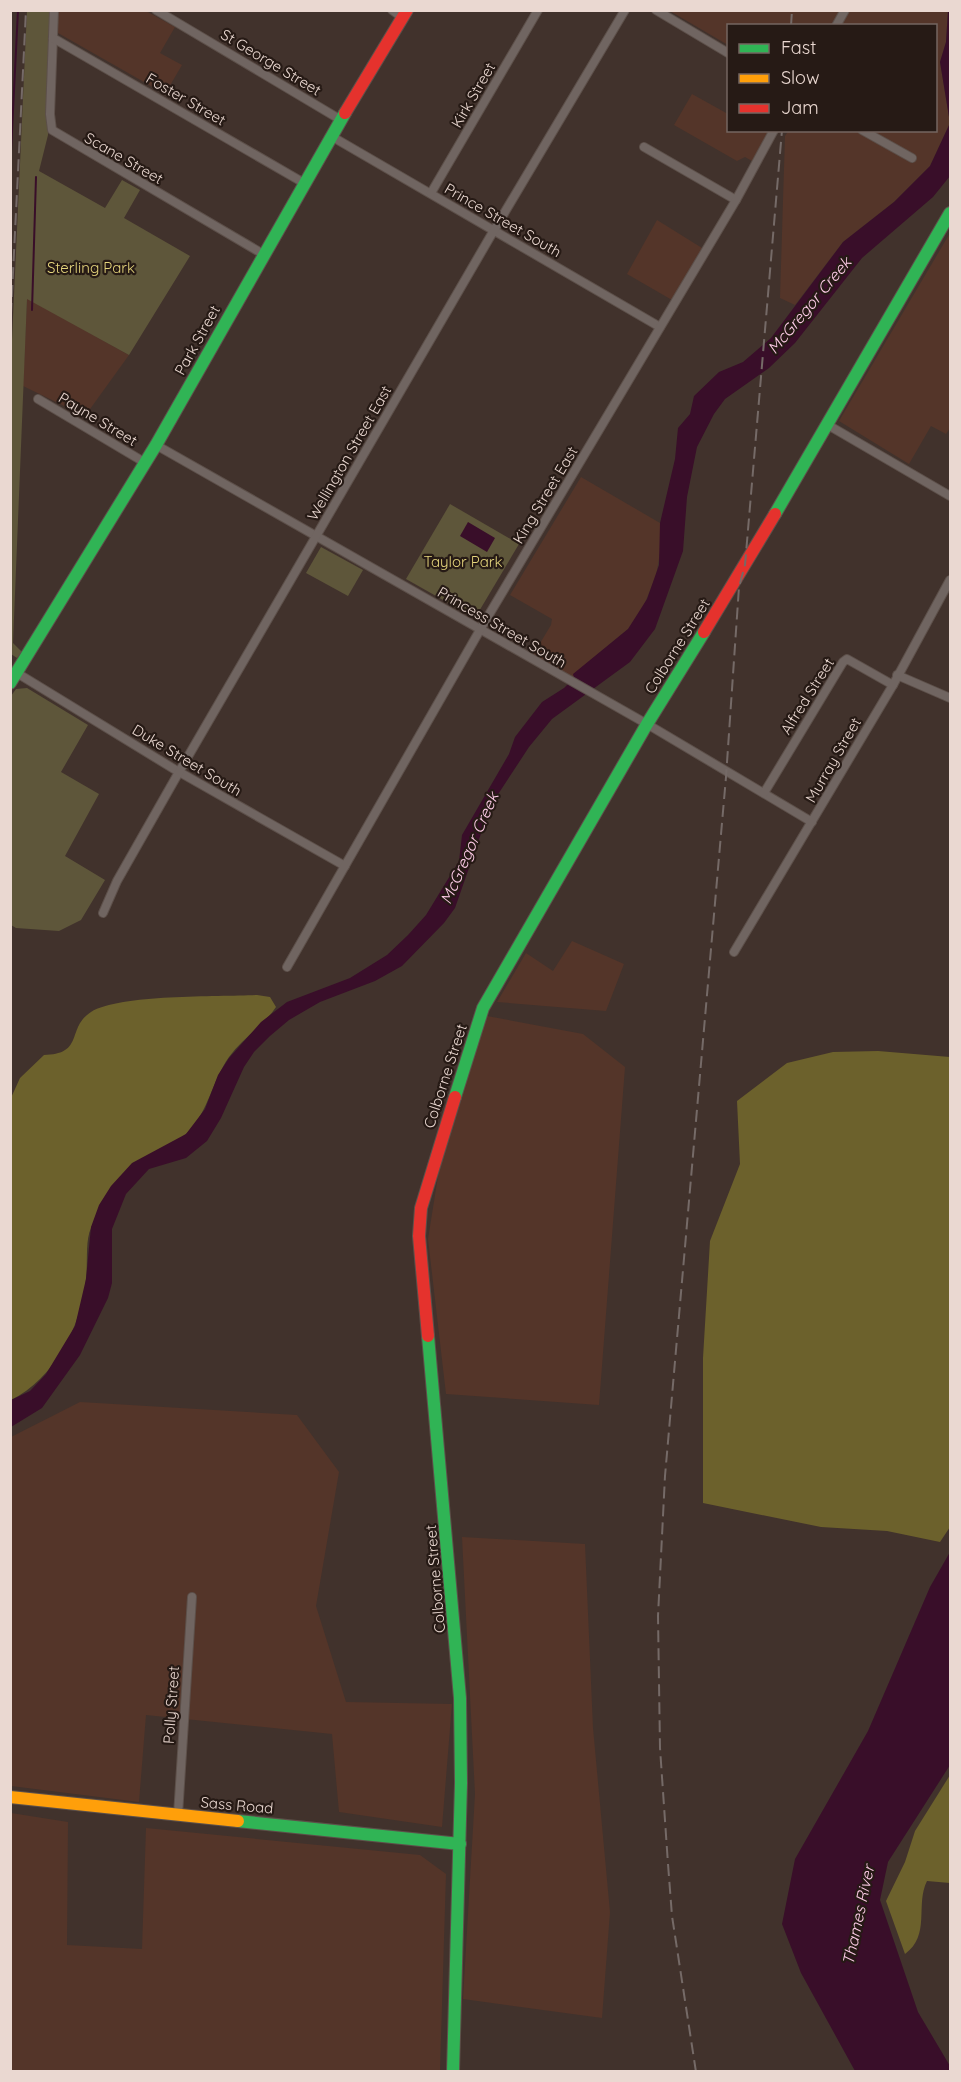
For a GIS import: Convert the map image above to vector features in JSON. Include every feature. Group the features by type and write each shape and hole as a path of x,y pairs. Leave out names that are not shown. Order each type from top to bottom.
{"street":[{"path":"53,38 54,10"},
{"name":"St George Street","path":"156,10 341,120"},
{"path":"392,10 405,14"},
{"name":"Kirk Street","path":"431,193 538,10"},
{"name":"Wellington Street East","path":"103,913 117,881 179,772 494,230 626,10"},
{"path":"656,10 727,52"},
{"path":"837,24 845,10"},
{"name":"Park Street","path":"15,672 156,445 331,136 405,14"},
{"name":"Foster Street","path":"53,38 304,183"},
{"name":"Scane Street","path":"53,38 50,114 52,130 263,254"},
{"name":"King Street East","path":"287,967 480,630 736,200 773,132"},
{"path":"866,132 912,158"},
{"name":"Prince Street South","path":"331,136 660,327"},
{"path":"644,147 736,200"},
{"name":"Colborne Street","path":"453,2072 460,1844 460,1698 419,1236 421,1208 468,1049 483,1008 647,724 828,425 951,213"},
{"name":"Payne Street","path":"38,399 144,462"},
{"path":"828,425 951,496"},
{"name":"Princess Street South","path":"156,445 647,724 812,822"},
{"name":"Murray Street","path":"734,952 892,685 951,580"},
{"name":"Alfred Street","path":"764,793 843,662 847,659 892,685"},
{"name":"Duke Street South","path":"15,672 179,772 345,866"},
{"path":"897,675 951,698"},
{"name":"Polly Street","path":"178,1815 192,1597"},
{"name":"Sass Road","path":"10,1797 460,1844"}],"shaded area":[{"path":"58,11 146,11 175,27 160,53 182,65 165,94 58,33"},
{"path":"670,11 948,11 946,42 940,62 950,123 930,166 894,202 843,242 795,305 780,298 785,136 788,132 937,132 937,24 727,24 727,44"},
{"path":"692,94 727,113 727,132 769,132 752,161 745,157 737,161 674,125"},
{"path":"657,220 702,248 672,300 627,274"},
{"path":"950,233 950,428 946,434 931,426 909,464 839,421"},
{"path":"27,298 129,355 85,416 23,386"},
{"path":"581,477 660,523 661,547 656,576 641,612 628,629 574,674 574,678 533,655 551,625 552,619 510,595"},
{"path":"572,941 624,964 606,1011 497,1002 526,953 553,971"},
{"path":"257,995 270,997 276,1007 229,1057 206,1105 188,1132 161,1149 94,1223 88,1239 87,1272 83,1296 72,1332 53,1365 26,1391 11,1400 10,1100 20,1078 44,1055 57,1054 65,1050 74,1039 83,1018 105,1006 146,999"},
{"path":"487,1016 583,1034 625,1067 599,1405 446,1394 428,1239 443,1145"},
{"path":"878,1051 950,1057 950,1527 940,1542 887,1531 821,1527 703,1503 703,1358 710,1241 740,1164 737,1101 787,1063 833,1052"},
{"path":"80,1402 297,1415 339,1472 316,1606 346,1702 452,1704 442,1827 339,1812 332,1734 146,1715 139,1802 11,1786 11,1437"},
{"path":"462,1537 585,1544 593,1728 610,1912 602,2018 463,1999 475,1794"},
{"path":"950,1775 950,1883 927,1881 922,1900 918,1938 905,1954 886,1901 905,1862 915,1831"},
{"path":"11,1813 68,1822 67,1945 142,1949 146,1828 420,1855 446,1874 440,2071 11,2071"}],"green space":[{"name":"Sterling Park","path":"27,11 51,11 48,135 39,171 105,208 122,180 140,190 124,218 190,256 129,355 27,299 13,643 22,652 17,658 11,654 11,361"},
{"name":"Taylor Park","path":"450,504 519,544 475,618 406,579"},
{"path":"321,547 363,570 348,596 306,573"},
{"path":"27,688 88,725 61,772 99,794 65,856 105,880 81,920 59,931 16,928 11,925 11,696 16,689"}],"water":[{"path":"948,11 950,11 950,123 940,62 946,42"},
{"name":"McGregor Creek","path":"950,123 950,176 933,197 862,258 795,343 769,368 725,399 714,414 697,447 687,497 683,551 655,629 630,662 552,719 529,747 491,805 455,908 444,923 402,966 375,981 320,1002 289,1020 270,1036 254,1052 244,1067 221,1118 207,1141 186,1158 149,1169 126,1194 112,1229 112,1283 108,1298 80,1355 42,1408 11,1427 11,1400 30,1391 46,1374 75,1326 86,1279 91,1227 99,1205 111,1186 132,1163 186,1134 205,1109 218,1075 229,1058 261,1022 287,1002 350,978 387,955 426,915 459,861 462,835 509,754 515,737 542,702 564,688 574,678 573,674 628,629 647,599 659,565 660,523 675,459 678,428 690,414 694,396 719,372 743,362 771,338 843,242 894,202 930,166"},
{"path":"468,522 495,538 487,552 460,536"},
{"name":"Thames River","path":"950,1552 950,1765 888,1862 880,1900 918,2012 950,2066 950,2071 855,2071 801,1973 782,1924 795,1859 868,1731 930,1587"}],"waterway":[{"path":"10,171 18,10"},
{"path":"32,310 36,177"}],"railway":[{"path":"10,333 26,10"},
{"path":"791,24 792,10"},
{"path":"696,2072 672,1916 660,1748 658,1616 665,1476 726,777 739,587 745,565 782,132"}],"traffic: fast":[{"path":"10,683 156,445 345,113"},
{"path":"775,514 950,213"},
{"path":"455,1097 483,1008 647,724 704,632"},
{"path":"428,1336 460,1698 461,1783 453,2072"},
{"path":"238,1821 460,1844"}],"traffic: slow":[{"path":"10,1797 238,1821"}],"traffic: jam":[{"path":"345,113 407,10"},
{"path":"704,632 775,514"},
{"path":"428,1336 419,1236 421,1208 455,1097"}]}
